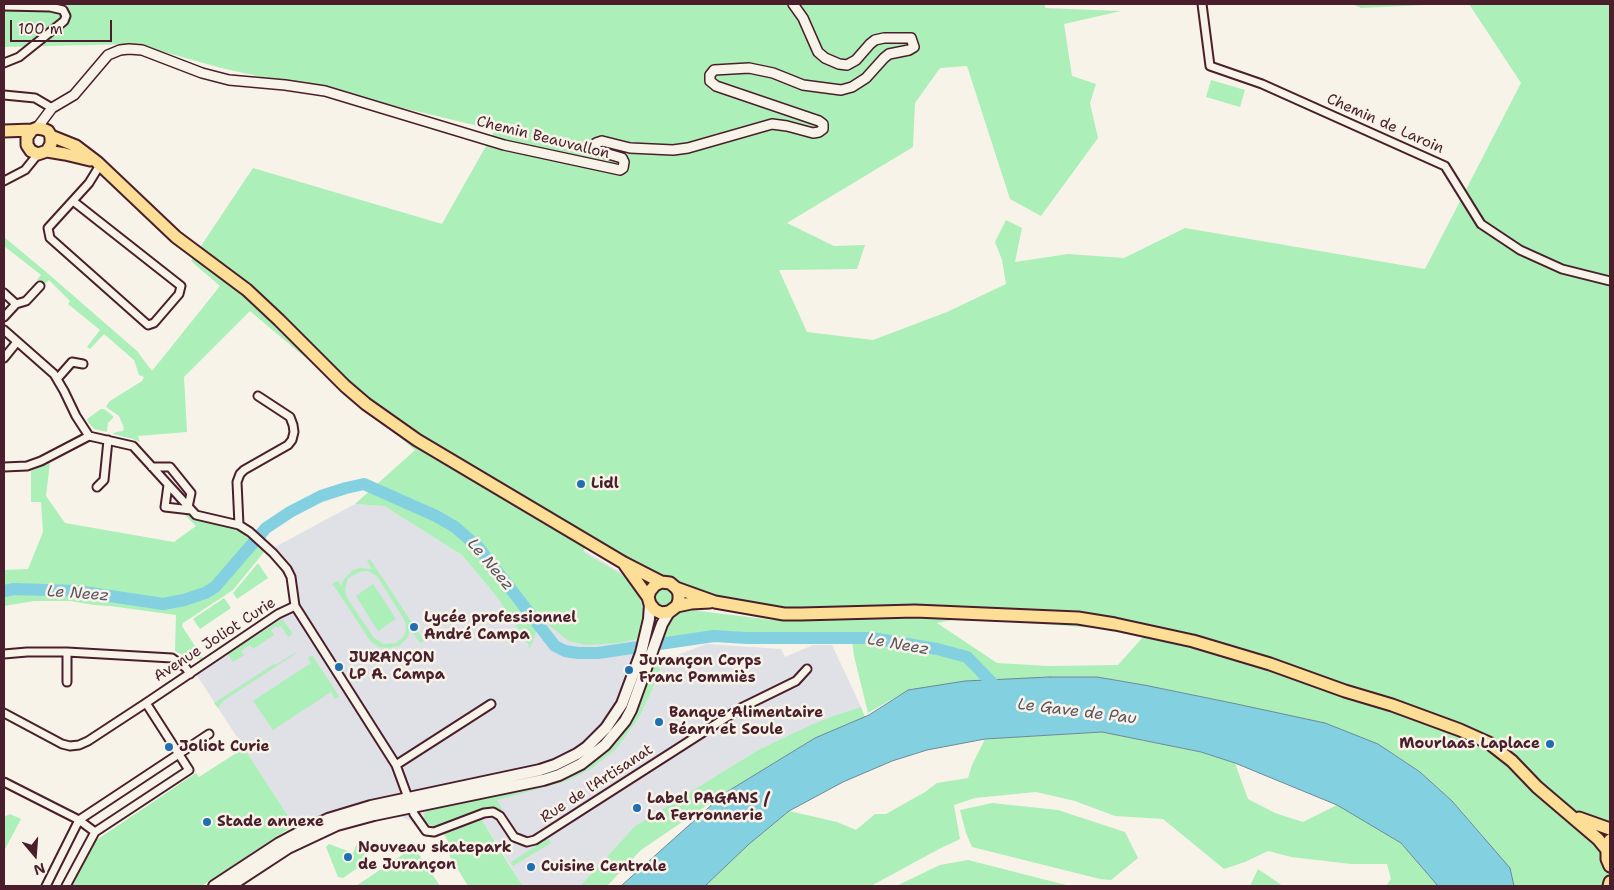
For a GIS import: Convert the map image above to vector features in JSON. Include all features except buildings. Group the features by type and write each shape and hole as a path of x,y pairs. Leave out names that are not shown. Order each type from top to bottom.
{"main road":[{"path":"36,150 27,137 42,131"},
{"path":"36,150 52,144 42,131"},
{"path":"4,132 42,131 76,146 99,164 176,237 247,290 345,386 366,404 417,440 624,563 661,582"},
{"path":"4,136 36,150 65,154 99,164"},
{"path":"624,563 654,610 662,613 691,603 716,602"},
{"path":"214,886 278,844 316,824 349,812 543,780 559,775 581,764 605,745 631,710 652,635 650,591 654,585 661,582 667,582 676,588 716,602 784,614 915,611 1078,618 1116,624 1193,641 1270,664 1345,691 1392,705 1460,730 1489,743 1512,761 1537,787 1598,839 1608,845 1607,859 1610,866"},
{"path":"652,635 679,600 676,588"},
{"path":"230,886 288,848 330,828 410,803"},
{"path":"1572,816 1610,829"},
{"path":"1609,886 1610,882"}],"street":[{"name":"Chemin Beauvallon","path":"50,110 74,96 108,55 120,50 142,50 202,74 229,80 325,91 504,144 620,170 623,168 624,162 622,158 598,151 595,146 596,143 602,142 630,148 673,150 688,148 772,124 813,133 823,129 823,124 819,121 716,86 710,81 710,75 714,70 749,68 773,72 803,85 840,90 852,87 866,78 890,54 914,47 911,38 875,40 856,60 847,65 839,64 825,58 818,52 803,18 793,4"},
{"name":"Chemin de Laroin","path":"1202,4 1210,66 1262,84 1445,166 1481,224 1520,250 1562,269 1606,281"},
{"path":"4,6 50,7 63,10 66,16 64,21 19,57 4,63"},
{"path":"4,95 36,98 50,110 42,131"},
{"path":"4,181 25,170 36,150"},
{"path":"73,201 181,286 179,294 154,323 148,325 50,238 48,228 89,182 99,164"},
{"path":"4,317 16,304 26,301 40,286"},
{"path":"4,293 16,304"},
{"path":"4,330 54,374 89,436"},
{"path":"4,358 17,342"},
{"path":"57,379 72,362 83,364"},
{"path":"239,525 237,482 240,474 288,445 292,440 294,432 290,417 258,396"},
{"path":"4,467 27,466 89,436 132,446 196,515 239,525 250,532 273,553 287,569 291,577 295,606"},
{"path":"97,487 104,480 108,440"},
{"path":"152,467 170,467 191,493 190,508"},
{"path":"168,485 165,507 190,508"},
{"name":"Avenue Joliot Curie","path":"4,713 62,744 70,746 79,745 146,703 278,614 295,606 396,765 410,803"},
{"path":"67,682 68,652"},
{"path":"4,654 68,652 172,658 186,668 190,674"},
{"name":"Rue de l'Artisanat","path":"410,803 426,831 434,832 484,813 493,812 500,816 514,837 527,842 535,840 741,708 796,681 807,669"},
{"path":"66,886 95,832 189,770 146,703"},
{"path":"396,765 491,704"},
{"path":"46,886 78,820 208,734"},
{"path":"4,782 78,820 95,832"}],"shaded area":[{"path":"355,504 384,506 462,555 497,597 529,647 541,619 583,550 622,573 637,587 641,596 644,617 637,639 664,660 706,644 781,649 785,657 813,645 832,645 861,707 836,715 758,750 635,826 580,886 523,886 482,820 438,837 430,838 423,835 411,821 402,817 294,825 194,671 278,614 298,607 295,575 275,547"}],"green space":[{"path":"4,4 1045,4 1045,8 1121,11 1064,24 1072,76 1096,84 1090,103 1098,138 1041,216 1010,199 967,66 940,68 915,103 913,147 787,223 834,246 865,245 857,269 779,270 807,332 873,340 947,312 1006,284 1002,260 995,242 1006,220 1022,228 1015,262 1068,254 1124,258 1185,228 1425,269 1521,83 1469,4 1610,4 1610,886 1514,886 1482,835 1452,801 1420,772 1378,744 1232,703 1097,677 1050,677 908,690 868,713 854,656 851,632 718,631 662,639 671,618 680,612 691,610 773,620 850,619 849,612 674,596 673,602 669,607 662,608 655,601 655,594 659,589 585,547 583,552 622,575 639,595 645,616 637,639 619,643 586,645 569,641 541,619 530,648 497,597 462,555 384,506 355,504 415,450 250,311 184,377 187,432 138,436 140,442 113,434 123,431 124,428 119,416 106,407 107,405 110,401 142,381 144,377 139,375 134,360 104,334 90,349 87,347 100,330 68,304 70,301 49,280 43,286 37,280 41,275 4,246 4,237 137,351 152,371 220,286 191,261 253,168 442,224 495,130 221,68 136,44 4,47","holes":["952,620 1096,628 1143,637 1118,665 1048,666 997,663 937,623"]},
{"path":"1352,4 1446,4 1361,8"},
{"path":"1211,80 1245,90 1240,107 1206,97"},
{"path":"101,409 104,409 113,416 108,423 107,432 94,429 87,419"},
{"path":"50,462 46,496 65,523 174,542 196,526 184,514 189,515 193,519 236,527 264,552 233,590 183,623 182,626 204,660 186,657 175,651 176,615 70,601 34,601 4,606 4,570 28,569 43,532 41,502 31,502 31,471"},
{"path":"370,559 424,641 420,643 410,628 408,637 399,646 379,647 371,642 332,584 338,581 341,586 344,579 353,570 360,568 372,569 367,561","holes":["362,571 368,571 377,576 405,621 406,630 404,636 396,643 384,644 374,638 347,598 345,589 348,578"]},
{"path":"258,563 268,578 237,599 233,593"},
{"path":"373,584 396,619 378,631 356,596"},
{"path":"224,598 231,608 200,629 193,619"},
{"path":"282,619 293,634 288,637 281,626 277,628 276,626 271,630 274,635 253,649 250,645 241,651 244,655 233,662 228,654"},
{"path":"296,652 223,701 218,708 214,703 274,664 276,665"},
{"path":"312,655 339,696 335,699 331,692 273,730 253,701 311,663 308,658"},
{"path":"654,658 663,661 638,719 616,749 592,768 569,780 497,800 503,811 489,807 442,825 433,826 426,823 424,819 425,811 539,786 568,777 598,759 615,744 634,715 642,697"},
{"path":"861,707 865,717 815,738 725,793 641,850 607,886 580,886 635,826 758,750 811,725"},
{"path":"1102,732 1201,752 1235,763 1248,799 1275,813 1303,822 1337,805 1401,843 1438,886 1386,886 1391,879 1387,864 1351,864 1291,857 1268,851 1224,869 1163,819 1115,816 1075,801 1036,792 975,798 954,805 960,839 871,886 705,886 748,845 789,811 837,822 856,830 875,814 886,814 937,783 968,778 972,765 985,739"},
{"path":"244,748 294,825 202,886 70,886 92,843 196,773 199,777"},
{"path":"992,803 1058,810 1125,832 1138,858 1111,880 1100,879 972,847 960,810"},
{"path":"10,814 21,819 4,851 4,817"},
{"path":"482,820 523,886 468,886 449,855 454,852 444,834"},
{"path":"548,838 551,843 513,866 511,862"},
{"name":"Nouveau skatepark de Jurançon","path":"358,841 367,845 364,854 369,860 343,878 338,877 326,847 329,844 353,853"},
{"path":"414,847 440,886 356,886"},
{"path":"968,860 1070,886 896,886 940,865"},
{"path":"1258,869 1280,884 1282,886 1250,886"}],"water":[{"name":"Le Gave de Pau","path":"1097,677 1144,685 1325,723 1378,744 1420,772 1452,801 1510,868 1514,886 1438,886 1401,843 1337,805 1235,763 1201,752 1102,732 985,739 927,750 892,761 843,782 789,811 748,845 705,886 621,886 725,793 815,738 869,715 908,690 965,681"}],"waterway":[{"name":"Le Neez","path":"4,591 14,589 77,591 163,604 184,600 205,593 215,587 266,528 290,512 321,496 364,484 436,516 455,527 478,547 555,646 565,651 598,653 714,636 747,638 872,638 937,649 967,657 1000,691"}],"place":[{"name":"Lidl","path":"581,484"},
{"name":"Lycée professionnel André Campa","path":"414,627"},
{"name":"JURANÇON LP A. Campa","path":"339,667"},
{"name":"Jurançon Corps Franc Pommiès","path":"629,670"},
{"name":"Banque Alimentaire Béarn et Soule","path":"659,722"},
{"name":"Mourlaas Laplace","path":"1550,744"},
{"name":"Joliot Curie","path":"169,747"},
{"name":"Label PAGANS / La Ferronnerie","path":"637,808"},
{"name":"Stade annexe","path":"207,822"},
{"name":"Nouveau skatepark de Jurançon","path":"348,857"},
{"name":"Cuisine Centrale","path":"531,867"}]}
